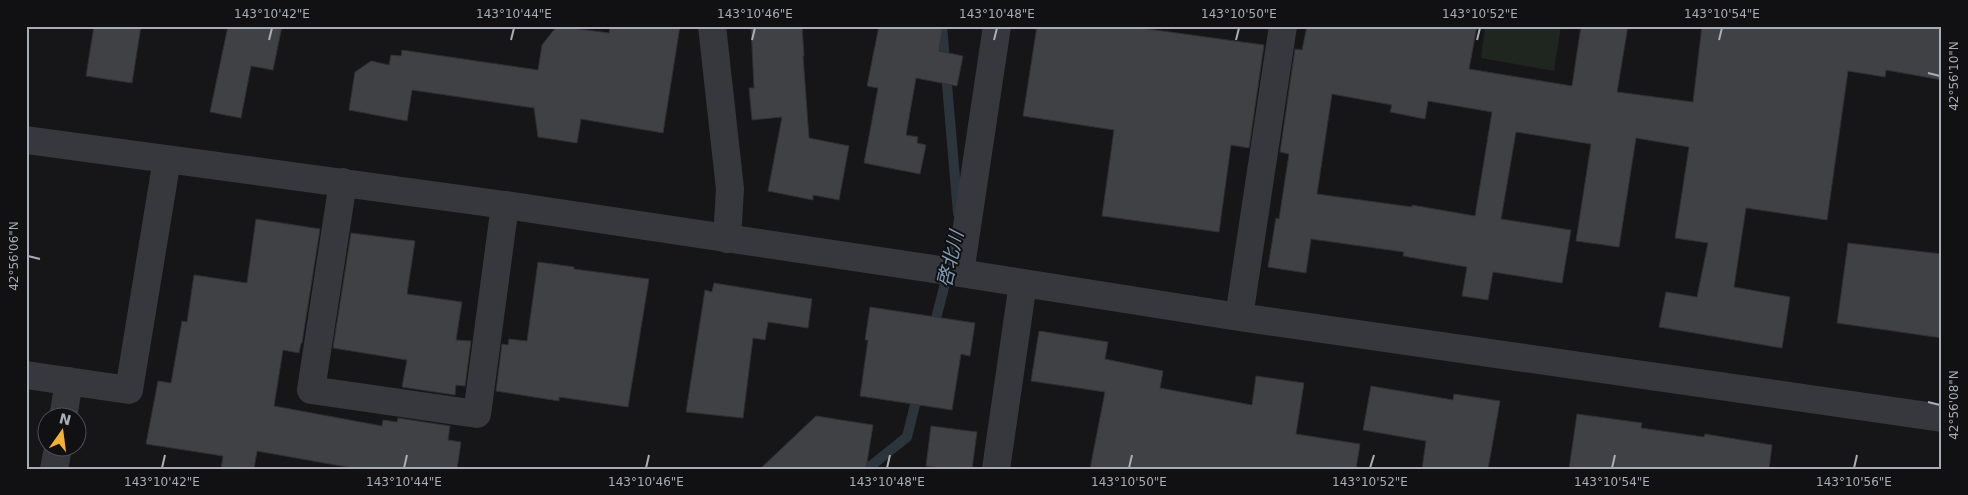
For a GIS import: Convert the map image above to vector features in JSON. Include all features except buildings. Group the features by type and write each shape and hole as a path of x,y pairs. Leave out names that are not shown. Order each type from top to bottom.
{"street":[{"path":"712,26 730,190 727,239"},
{"path":"960,273 996,26"},
{"path":"1239,317 1283,26"},
{"path":"26,140 505,205 1239,317 1942,418"},
{"path":"26,375 129,390 167,159"},
{"path":"343,182 311,390 477,414 505,205"},
{"path":"996,469 1023,283"},
{"path":"64,408 69,381"}],"shaded area":[{"path":"1485,26 1561,26 1554,71 1481,58"}],"waterway":[{"name":"啓北川","path":"942,26 958,213"},
{"name":"啓北川","path":"933,330 948,272"},
{"name":"啓北川","path":"867,469 907,437 918,393"}]}
